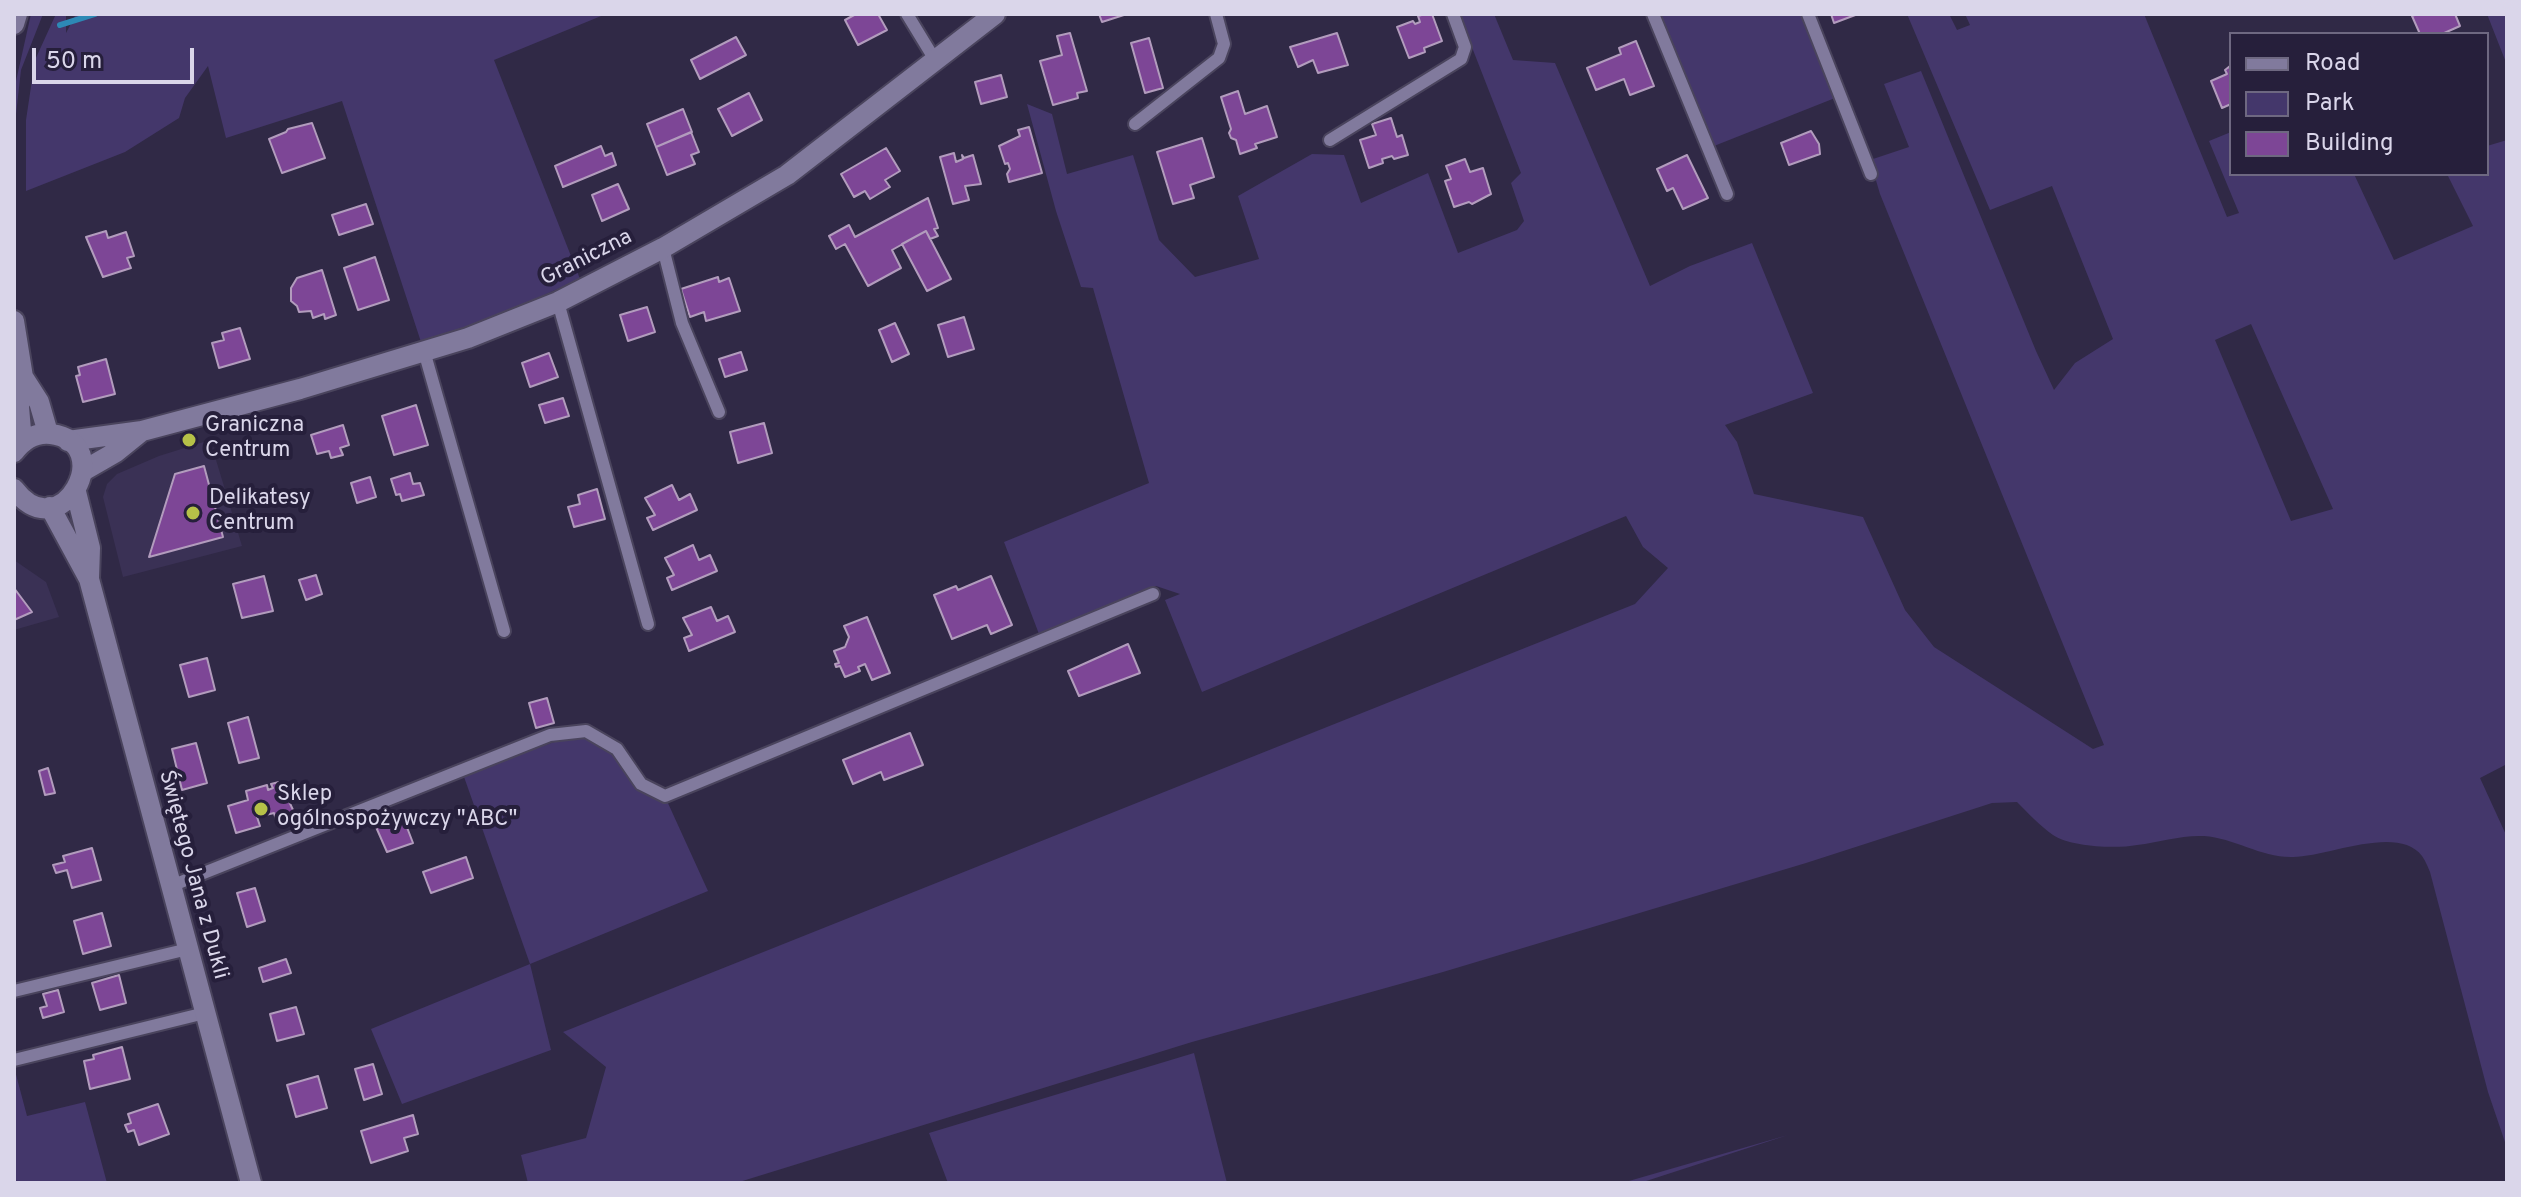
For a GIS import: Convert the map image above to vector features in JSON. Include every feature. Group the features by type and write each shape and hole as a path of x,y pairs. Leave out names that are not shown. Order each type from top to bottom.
{"main road":[{"path":"14,24 17,14"},
{"name":"Graniczna","path":"68,441 142,431 300,389 468,338 558,302 663,248 787,175 995,14"},
{"path":"14,321 23,377 18,447"},
{"path":"23,377 39,402 48,433"},
{"name":"Graniczna","path":"83,471 116,452 142,431"},
{"path":"16,495 31,504 50,507 63,503 76,492 83,471 78,451 68,441 48,433 35,435 18,447"},
{"name":"Świętego Jana z Dukli","path":"76,492 90,548 89,579"},
{"name":"Świętego Jana z Dukli","path":"50,507 89,579 251,1183"}],"lane":[{"path":"907,14 935,60"},
{"path":"1135,124 1219,58 1224,44 1216,14"},
{"path":"1330,140 1462,58 1465,47 1453,14"},
{"path":"1653,14 1727,194"},
{"path":"1808,14 1871,174"},
{"path":"663,248 682,323 719,412"},
{"path":"558,302 648,624"},
{"path":"424,351 504,631"},
{"path":"171,886 550,735 586,731 617,749 641,784 665,796 1153,594"},
{"path":"14,991 188,949"},
{"path":"14,1060 205,1013"}],"shaded area":[{"path":"210,440 242,546 123,577 103,497 107,484 117,474 159,456"},
{"path":"14,560 46,582 59,617 14,630"}],"green space":[{"path":"31,14 43,14 21,70 14,132 14,90"},
{"path":"56,14 66,14 66,33 76,14 606,14 494,60 580,279 497,316 421,342 342,101 226,138 208,66 185,98 179,118 125,152 26,191 26,120 35,60"},
{"path":"1459,14 1494,14 1513,60 1555,63 1650,286 1690,266 1752,243 1813,393 1725,425 1737,442 1754,494 1863,517 1905,610 1934,647 2093,749 2104,745 1880,194 1870,160 1909,147 1884,84 1921,71 2054,390 2075,363 2113,339 2052,186 1990,210 1907,14 1949,14 1957,30 1970,25 1965,14 2144,14 2227,217 2239,213 2209,141 2229,133 2229,176 2355,176 2394,260 2473,226 2448,176 2489,176 2489,145 2507,140 2507,764 2480,778 2507,837 2507,1148 2488,1092 2430,872 2422,856 2411,847 2380,842 2293,857 2204,836 2128,846 2094,846 2053,835 2017,802 1992,803 1806,863 1443,972 1192,1042 736,1183 528,1183 521,1155 586,1138 606,1067 563,1032 1635,604 1668,568 1643,547 1626,516 1202,692 1165,600 1180,594 1156,586 1039,634 1004,542 1149,483 1093,288 1081,287 1056,211 1027,104 1052,114 1067,174 1133,155 1159,240 1195,277 1259,259 1238,196 1312,154 1344,155 1361,203 1428,173 1458,253 1517,230 1524,221 1511,183 1521,173","holes":["2251,324 2333,509 2291,521 2215,340"]},
{"path":"1661,14 1802,14 1835,98 1714,146"},
{"path":"2487,14 2507,14 2507,65"},
{"path":"588,737 611,754 643,790 667,801 708,891 530,964 463,774 560,740"},
{"path":"530,964 551,1050 402,1104 371,1029"},
{"path":"1194,1053 1227,1183 948,1183 929,1133"},
{"path":"14,1067 27,1116 85,1102 107,1183 14,1183"},
{"path":"1788,1135 1640,1183 1622,1183"}],"building":[{"path":"856,14 878,14 887,30 858,45 845,20"},
{"path":"1099,14 1127,14 1102,22"},
{"path":"1432,14 1442,41 1409,58 1397,27 1413,21 1415,24 1420,22 1418,16"},
{"path":"1831,14 1858,14 1834,23"},
{"path":"2455,14 2460,26 2446,32 2419,32 2412,16"},
{"path":"1070,33 1087,91 1077,93 1078,98 1053,105 1040,61 1062,55 1057,36"},
{"path":"1337,33 1348,65 1318,73 1313,60 1298,67 1290,47"},
{"path":"736,37 746,55 700,79 691,60"},
{"path":"1149,38 1163,88 1145,93 1131,43"},
{"path":"1636,41 1654,86 1630,95 1624,79 1596,90 1587,68 1621,54 1619,48"},
{"path":"2229,67 2229,105 2222,108 2211,81 2227,74 2225,70"},
{"path":"1001,75 1007,97 981,104 975,82"},
{"path":"1238,91 1245,114 1267,106 1277,137 1255,144 1257,148 1240,154 1236,140 1229,133 1231,129 1221,97"},
{"path":"749,93 762,120 732,136 718,109"},
{"path":"683,109 692,132 656,147 647,124"},
{"path":"1391,118 1397,137 1402,135 1408,155 1382,159 1383,163 1369,168 1360,140 1376,135 1372,124"},
{"path":"312,123 325,158 282,173 269,139 288,129"},
{"path":"1029,127 1042,173 1009,182 1007,174 1010,169 999,146 1020,136 1018,130"},
{"path":"1811,131 1819,144 1820,154 1789,165 1781,143"},
{"path":"691,132 699,152 691,155 695,164 667,175 656,147"},
{"path":"1202,138 1214,177 1190,185 1194,198 1173,204 1157,152"},
{"path":"601,146 605,156 612,153 616,165 563,187 555,166"},
{"path":"886,148 900,171 885,180 890,187 870,199 865,191 854,197 841,174"},
{"path":"954,153 956,162 963,159 962,155 964,158 973,155 981,184 965,186 969,200 953,204 940,157"},
{"path":"1687,155 1708,198 1683,209 1673,188 1667,191 1657,169"},
{"path":"1465,159 1470,172 1483,168 1491,194 1472,204 1469,202 1454,207 1445,181 1451,179 1446,166"},
{"path":"618,184 629,209 602,221 592,195"},
{"path":"928,198 938,236 930,239 926,231 892,250 901,268 868,286 845,244 836,249 829,236 849,225 855,237"},
{"path":"366,204 373,224 339,235 332,215"},
{"path":"106,231 108,238 126,232 134,256 127,258 131,268 103,277 86,237"},
{"path":"926,231 951,279 927,291 902,244"},
{"path":"375,257 389,300 358,310 344,268"},
{"path":"322,270 336,315 325,319 324,314 313,318 311,311 299,312 291,301 291,288 297,278"},
{"path":"718,277 719,282 729,278 740,311 706,321 704,312 690,317 681,289"},
{"path":"647,307 655,332 628,341 620,315"},
{"path":"964,317 974,349 948,357 938,325"},
{"path":"895,323 909,354 892,362 879,330"},
{"path":"240,328 250,359 219,368 212,343 224,340 222,333"},
{"path":"741,352 747,370 725,377 719,359"},
{"path":"549,353 558,377 530,387 522,363"},
{"path":"106,359 115,394 83,402 76,376 80,375 78,367"},
{"path":"563,398 569,416 545,423 539,405"},
{"path":"416,405 428,445 394,455 382,416"},
{"path":"764,423 772,453 738,463 730,432"},
{"path":"343,425 349,445 340,448 343,455 331,458 329,451 317,454 311,435"},
{"path":"204,466 223,537 149,557 175,474"},
{"path":"410,473 413,484 420,483 424,495 402,501 400,494 396,495 391,479"},
{"path":"370,477 376,497 357,503 351,483"},
{"path":"672,485 679,500 690,494 697,510 653,530 647,518 655,515 645,498"},
{"path":"597,489 605,519 574,527 568,507 580,504 578,495"},
{"path":"693,545 699,560 710,555 717,571 672,590 667,578 674,575 665,558"},
{"path":"316,575 322,594 306,600 299,580"},
{"path":"264,576 273,611 242,618 233,584"},
{"path":"991,576 1012,625 991,634 987,625 952,639 934,595 956,586 958,590"},
{"path":"14,588 32,612 14,620"},
{"path":"711,607 717,621 728,616 735,632 689,651 684,638 692,635 683,618"},
{"path":"867,617 890,673 872,680 865,664 858,667 860,671 845,677 840,666 836,667 835,664 839,663 834,651 845,647 849,637 844,626"},
{"path":"1128,644 1140,673 1079,696 1068,671"},
{"path":"207,658 215,690 189,697 180,665"},
{"path":"547,698 554,723 536,728 529,703"},
{"path":"248,717 259,758 239,763 228,723"},
{"path":"910,733 923,765 884,780 881,772 853,784 843,760"},
{"path":"196,743 207,783 182,790 172,749"},
{"path":"48,768 55,793 45,795 39,771"},
{"name":"Sklep ogólnospożywczy \"ABC\"","path":"279,782 283,796 286,795 294,812 276,820 274,813 257,817 260,826 236,833 228,806 248,800 246,791 267,785 268,790 273,788 271,784"},
{"path":"403,817 413,843 387,852 376,827"},
{"path":"92,848 101,880 72,888 67,870 56,873 53,865 65,862 63,856"},
{"path":"466,857 473,878 431,893 423,872"},
{"path":"255,888 265,921 247,927 237,893"},
{"path":"102,913 111,946 83,954 74,921"},
{"path":"286,959 291,973 263,982 259,968"},
{"path":"119,975 126,1003 100,1010 92,983"},
{"path":"58,990 64,1012 43,1018 40,1008 47,1006 43,994"},
{"path":"296,1007 304,1034 277,1041 270,1014"},
{"path":"122,1047 130,1079 90,1089 84,1061 94,1059 93,1055"},
{"path":"373,1064 382,1094 364,1100 355,1069"},
{"path":"318,1076 327,1108 296,1117 287,1085"},
{"path":"158,1104 169,1134 139,1145 134,1130 128,1132 125,1125 131,1123 128,1114"},
{"path":"413,1115 418,1134 404,1138 408,1151 371,1163 361,1131"}],"waterway":[{"path":"60,25 95,14"}],"place":[{"name":"Graniczna Centrum","path":"189,440"},
{"name":"Delikatesy Centrum","path":"193,513"},
{"name":"Sklep ogólnospożywczy \"ABC\"","path":"261,809"}]}
